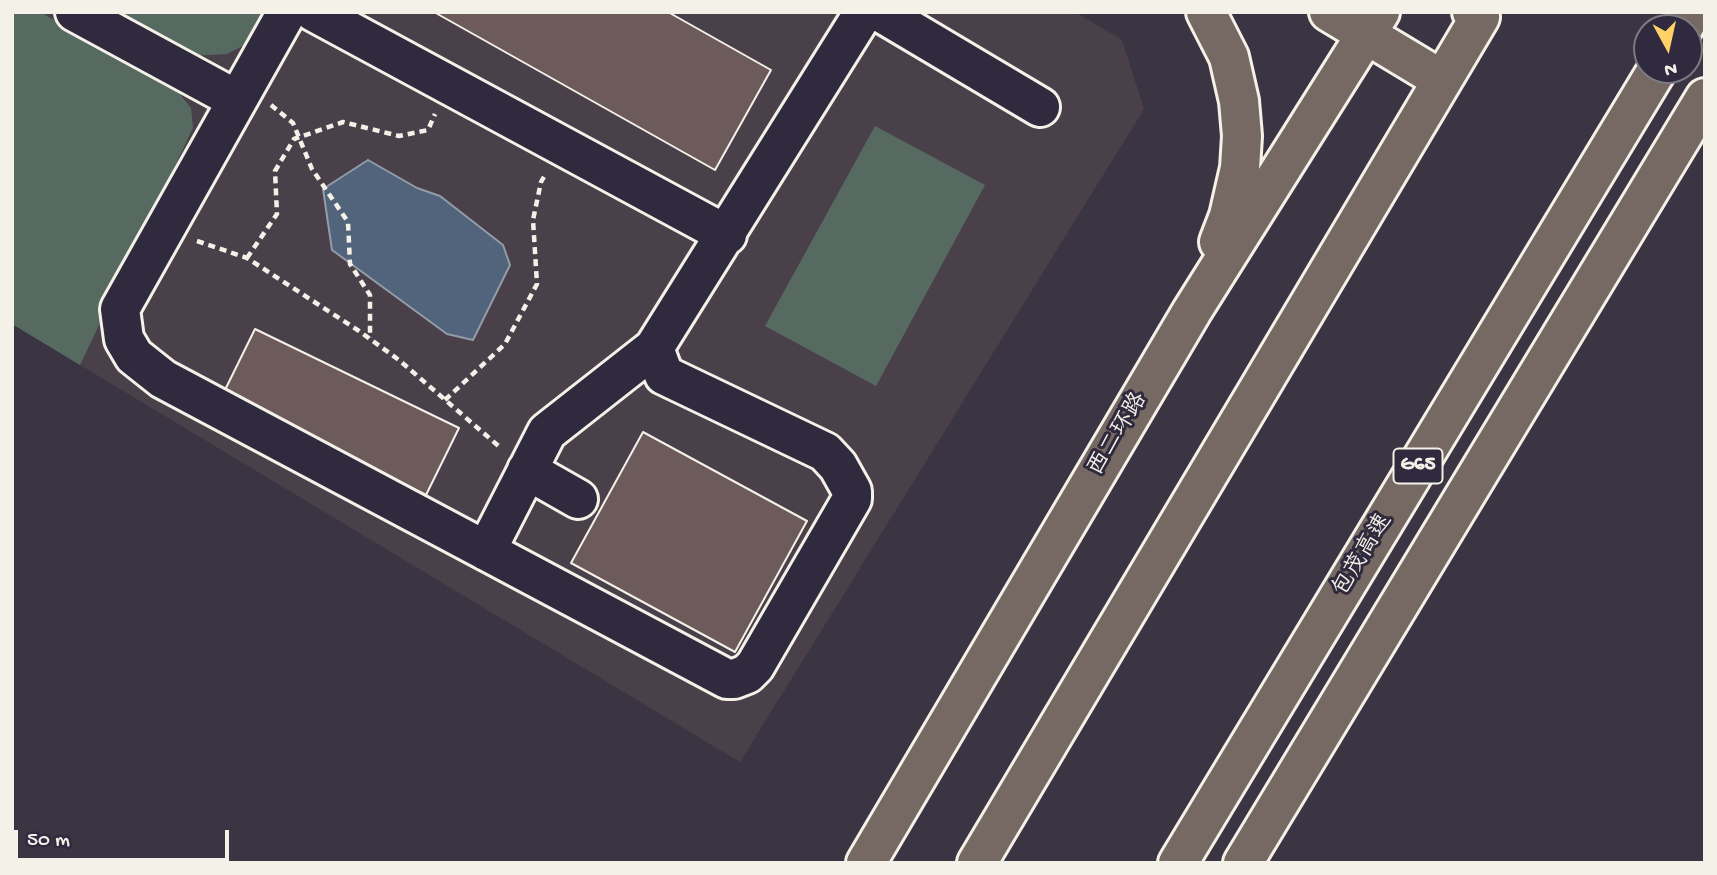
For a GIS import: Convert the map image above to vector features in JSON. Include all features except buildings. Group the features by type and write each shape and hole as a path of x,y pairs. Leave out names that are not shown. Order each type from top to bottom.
{"main road":[{"path":"1192,311 1230,216 1240,167 1242,136 1239,101 1229,57 1206,12"},
{"path":"1329,12 1373,23 1442,80"},
{"path":"976,863 1442,80 1476,15"},
{"name":"西二环路","path":"866,863 1192,311 1373,23"},
{"name":"包茂高速","path":"1178,863 1649,84"},
{"name":"G65","path":"1243,863 1705,98"}],"lane":[{"path":"75,12 242,92"},
{"path":"287,12 162,230 120,309 124,339 139,361 163,379 727,679 740,678 752,670 852,499 852,491 838,466 825,452 664,375 654,348"},
{"path":"314,12 727,235"},
{"path":"486,551 547,432 654,348 864,12"},
{"path":"880,12 1040,107"},
{"path":"527,470 578,499"}],"path":[{"path":"247,258 277,214 275,171 294,139 343,122 399,135 428,130 447,84"},
{"path":"242,92 293,123 312,169 348,222 350,264 370,295 370,339"},
{"path":"445,401 505,344 537,284 533,220 541,182 563,146"},
{"path":"162,230 247,258 399,360 527,470"}],"shaded area":[{"path":"12,12 1075,12 1122,40 1144,109 740,762 12,324"}],"green space":[{"path":"12,12 40,12 175,88 191,108 193,128 80,365 12,324"},
{"path":"110,12 268,12 254,40 227,54 189,56"},
{"path":"875,126 985,185 876,386 765,326"}],"water":[{"path":"368,160 417,188 440,196 503,245 510,265 473,340 447,334 332,250 323,189"}]}
